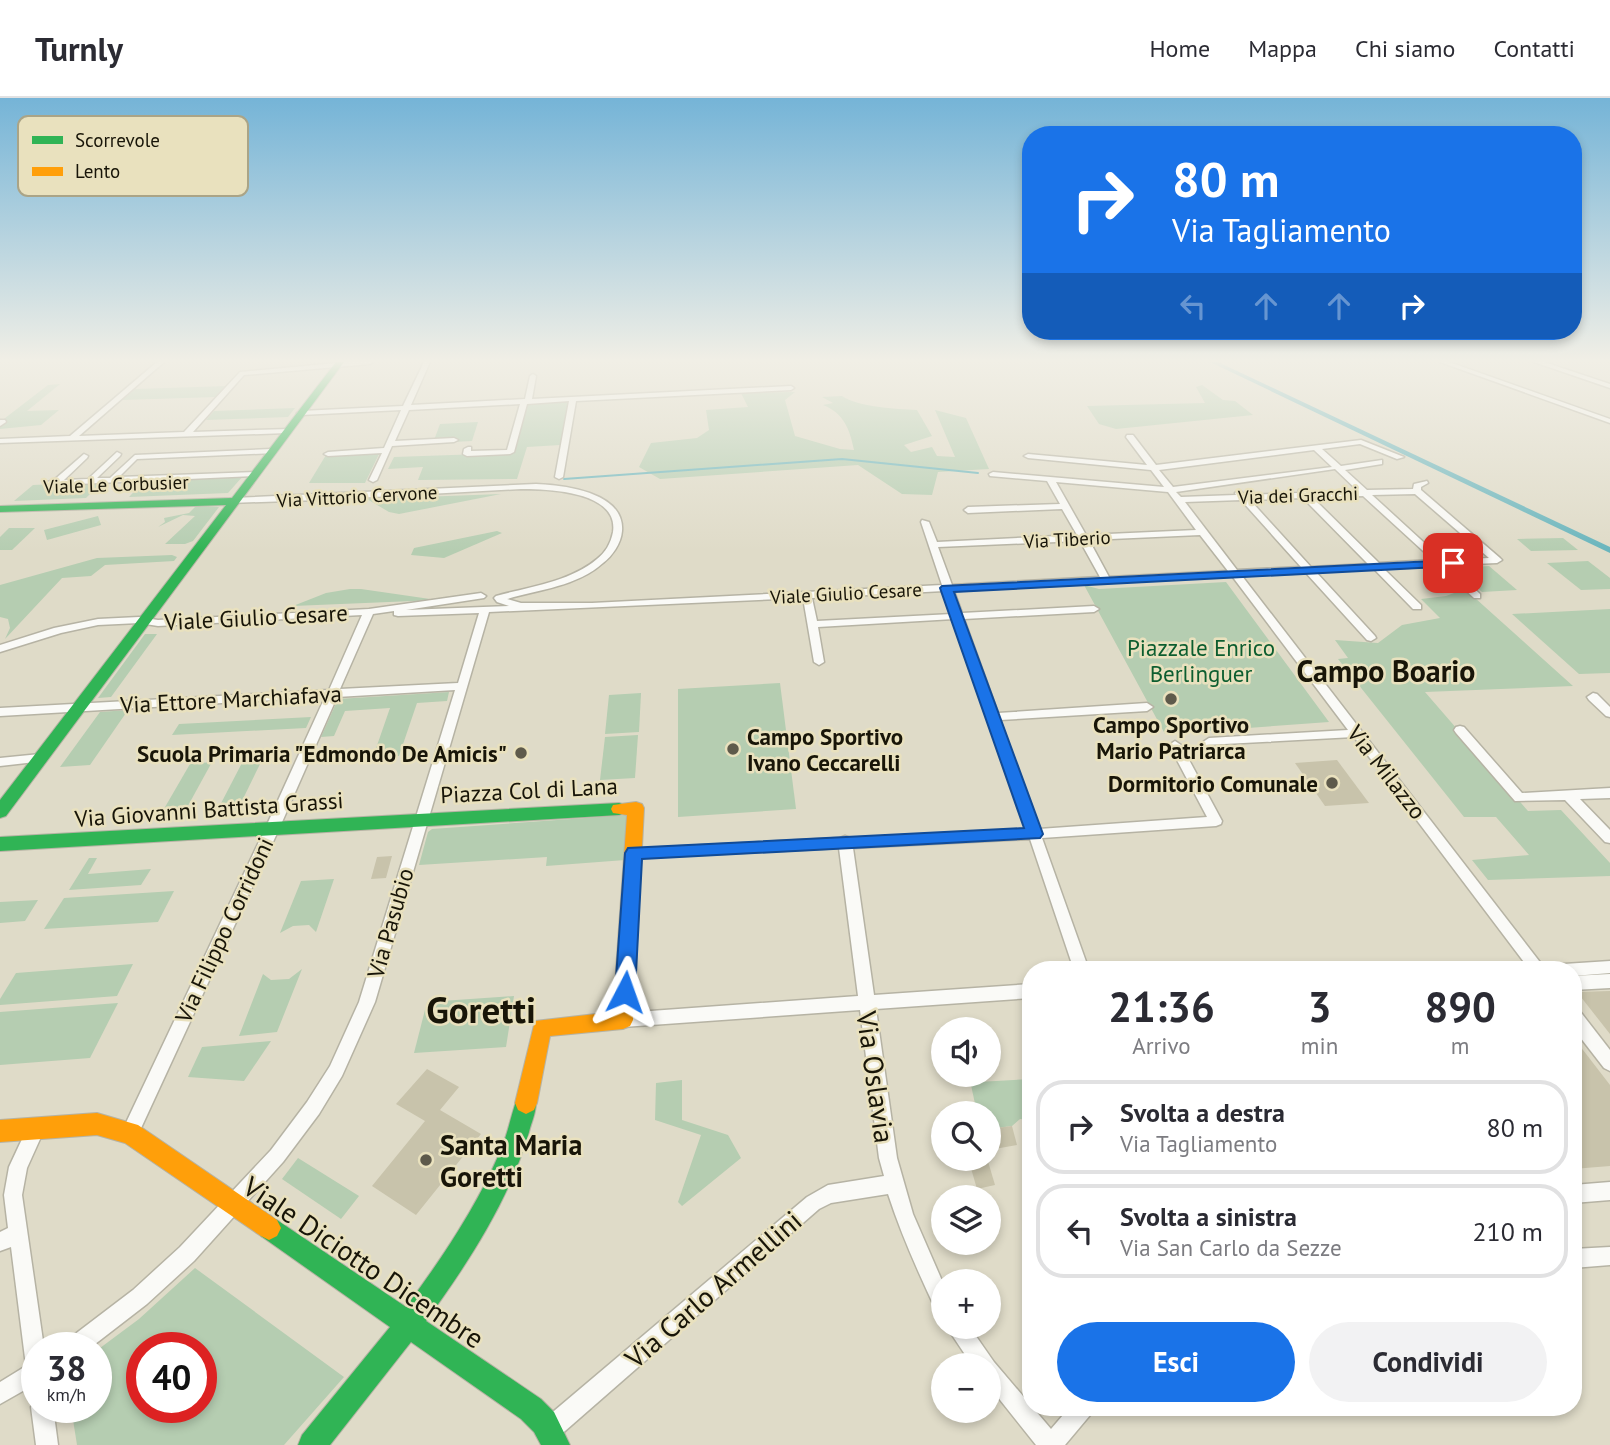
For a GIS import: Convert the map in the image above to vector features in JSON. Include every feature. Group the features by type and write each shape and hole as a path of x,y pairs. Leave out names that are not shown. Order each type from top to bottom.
{"main road":[{"path":"0,811 233,501 246,475 271,452 292,425"},
{"name":"Viale Le Corbusier","path":"0,509 233,501"},
{"name":"Piazza Col di Lana","path":"421,818 636,808 634,853"},
{"name":"Via Giovanni Battista Grassi","path":"0,844 272,830 421,818"},
{"path":"312,1445 408,1324 463,1247 503,1177 523,1119 542,1028 623,1020 634,853"},
{"name":"Viale Diciotto Dicembre","path":"0,1130 97,1124 130,1133 531,1409 552,1437"}],"street":[{"path":"71,439 88,425"},
{"path":"187,434 195,425"},
{"path":"373,480 398,425"},
{"path":"468,449 467,454 510,452 519,425"},
{"path":"559,477 568,425"},
{"path":"0,441 287,431"},
{"name":"Via Milazzo","path":"1130,437 1532,961"},
{"path":"328,454 454,440"},
{"path":"1028,456 1153,468 1366,442 1400,457"},
{"path":"1315,447 1335,469 1365,493 1477,596"},
{"path":"114,478 135,457 271,452"},
{"path":"90,481 117,454"},
{"path":"84,456 52,483 114,478 246,475"},
{"path":"993,474 1170,490 1379,462"},
{"path":"1049,479 1107,581"},
{"path":"1229,482 1371,638"},
{"name":"Via Vittorio Cervone","path":"233,501 527,487 579,492 608,507 618,524 618,534 610,549 580,573 554,584 500,599"},
{"name":"Via dei Gracchi","path":"1178,500 1243,498 1301,491 1365,493 1421,487 1497,559"},
{"name":"Via Vittorio Cervone","path":"480,489 555,492 577,496 599,508 607,518 610,530 607,541 597,554 569,573 532,585 483,595"},
{"path":"1301,491 1417,607"},
{"path":"968,510 1065,506"},
{"path":"925,522 1079,961"},
{"name":"Via Tiberio","path":"932,545 1203,532"},
{"name":"Viale Giulio Cesare","path":"0,649 82,625 143,620 158,623 369,612 433,614 541,606 1107,581 1497,559"},
{"name":"Viale Giulio Cesare","path":"369,612 483,595 514,605 541,606"},
{"name":"Via Pasubio","path":"94,1332 158,1282 233,1204 296,1131 324,1092 347,1049 367,1002 485,610 472,605 474,600 483,595"},
{"path":"807,595 819,663"},
{"path":"485,610 496,606 500,599"},
{"path":"812,624 1094,609"},
{"name":"Via Filippo Corridoni","path":"130,1133 272,830 369,612"},
{"name":"Via Ettore Marchiafava","path":"0,712 461,687"},
{"path":"1592,697 1610,713"},
{"path":"993,717 1147,707"},
{"path":"1460,730 1519,798 1610,793"},
{"path":"1209,742 1357,733"},
{"path":"634,853 1034,834 1216,821 1175,745"},
{"path":"0,762 40,758"},
{"path":"1569,796 1610,838"},
{"name":"Via Oslavia","path":"845,841 865,1002 894,1185 931,1274"},
{"path":"1582,969 1610,967"},
{"path":"1582,983 1610,981"},
{"path":"623,1020 1022,992"},
{"path":"1582,1026 1610,1063"},
{"path":"31,1332 13,1208 18,1167 37,1128"},
{"name":"Via Carlo Armellini","path":"552,1437 813,1203 828,1194 894,1185"},
{"path":"1582,1193 1610,1191"},
{"path":"0,1242 17,1233"},
{"path":"1582,1258 1610,1256"},
{"path":"0,1394 21,1380"},
{"path":"1001,1385 1022,1411"},
{"path":"1026,1416 1050,1445 1076,1416"},
{"path":"44,1423 47,1445"}],"green space":[{"path":"0,425 41,425 41,425 0,429"},
{"path":"440,425 477,425 472,441 433,443"},
{"path":"520,425 564,425 560,445 527,447 517,479 418,480 423,467 388,469 394,457 513,453"},
{"path":"708,425 792,425 795,436 840,449 854,450 846,425 926,425 932,436 904,445 911,452 932,447 937,456 955,457 941,425 969,425 989,469 938,472 932,495 902,494 858,465 660,479 639,467 651,443 697,438 709,430"},
{"path":"1102,425 1157,425 1116,429"},
{"path":"380,452 365,483 309,483 326,455"},
{"path":"243,476 228,493 129,497 144,481"},
{"path":"102,482 86,498 14,501 33,485"},
{"path":"501,494 399,514 389,512 367,499"},
{"path":"196,506 219,507 193,541 185,544 165,544 195,516 183,515 158,527 165,522 164,518 189,513"},
{"path":"98,516 101,525 47,540 44,530"},
{"path":"9,528 35,528 12,550 0,550 0,537"},
{"path":"497,531 502,533 444,558 411,555 414,548"},
{"path":"1563,538 1578,550 1531,551 1517,539"},
{"path":"177,557 174,561 105,565 91,576 62,578 5,639 10,628 8,619 0,617 0,585 97,558"},
{"path":"1588,561 1610,578 1610,589 1581,590 1547,563"},
{"path":"1489,566 1517,590 1482,592 1455,568"},
{"name":"Piazzale Enrico Berlinguer","path":"1226,582 1329,722 1165,734 1084,585 1099,589"},
{"path":"350,589 437,600 293,606 326,593"},
{"path":"1465,589 1573,686 1425,692 1528,811 1561,810 1610,863 1610,876 1488,880 1472,860 1529,855 1496,817 1464,817 1338,659 1348,658 1335,640 1378,643 1402,625 1440,618 1421,599 1446,596"},
{"path":"1610,609 1610,673 1579,674 1512,614"},
{"path":"145,634 157,634 111,697 98,698"},
{"name":"Campo Sportivo Ivano Ceccarelli","path":"780,683 796,809 678,817 678,689"},
{"path":"449,692 447,701 417,703 399,756 373,757 390,708 345,711 334,736 321,737 338,699"},
{"path":"641,693 639,732 605,734 609,695"},
{"path":"128,710 90,765 60,767 100,712"},
{"path":"311,717 306,728 172,735 179,724"},
{"path":"638,735 635,778 600,780 605,737"},
{"path":"262,760 238,809 217,811 243,761"},
{"path":"212,762 184,813 161,814 190,764"},
{"path":"628,815 625,860 546,866 547,857 419,865 428,832 432,829"},
{"path":"89,858 97,858 88,874 151,869 141,885 69,890"},
{"path":"334,879 316,932 309,925 293,926 280,933 301,881"},
{"path":"174,891 158,922 44,929 64,898"},
{"path":"38,900 25,921 0,923 0,902"},
{"path":"133,964 117,996 0,1005 0,999 16,973"},
{"path":"302,969 277,1032 239,1036 263,974 271,980 289,979"},
{"path":"514,996 506,1047 414,1053 427,1002"},
{"path":"118,1003 90,1058 0,1065 0,1012"},
{"path":"271,1041 244,1081 188,1077 202,1047"},
{"path":"682,1080 682,1120 728,1135 741,1158 682,1206 678,1202 701,1135 655,1120 656,1083"},
{"path":"1022,1080 1022,1119 1012,1126 1001,1127 1001,1101 974,1101 971,1087 1001,1087 1001,1081"},
{"path":"298,1158 359,1196 341,1219 282,1179"},
{"path":"195,1268 344,1377 284,1445 77,1445 74,1423 112,1423 112,1339 139,1319"}],"building":[{"name":"Dormitorio Comunale","path":"1337,760 1369,803 1325,806 1295,763"},
{"path":"392,856 386,878 371,879 377,857"},
{"path":"1610,991 1610,1034 1582,998 1582,992"},
{"path":"1582,1049 1610,1085 1610,1166 1582,1168"},
{"name":"Santa Maria Goretti","path":"427,1069 459,1087 440,1110 481,1134 416,1215 372,1186 425,1121 396,1104"},
{"path":"1012,1126 1017,1145 1001,1148 1001,1127"},
{"path":"972,1171 991,1171 995,1185 976,1185"}],"waterway":[{"path":"1346,425 1610,550"},
{"path":"564,479 842,459 978,473"}],"traffic: fast":[{"path":"0,812 293,425"},
{"path":"0,509 233,501"},
{"path":"0,844 619,809"},
{"path":"312,1445 407,1326 467,1240 493,1195 513,1150 526,1103"},
{"path":"269,1228 531,1409 544,1422 556,1445"}],"traffic: slow":[{"path":"526,1103 542,1028 623,1020 636,808 619,809"},
{"path":"0,1131 97,1124 130,1133 269,1228"}],"place":[{"name":"Campo Sportivo Mario Patriarca","path":"1171,699"},
{"name":"Campo Sportivo Ivano Ceccarelli","path":"733,749"},
{"name":"Scuola Primaria \"Edmondo De Amicis\"","path":"521,753"},
{"name":"Dormitorio Comunale","path":"1332,783"},
{"name":"Santa Maria Goretti","path":"426,1160"}],"district":[{"name":"Campo Boario","path":"1386,670"},
{"name":"Goretti","path":"481,1009"}],"route":[{"path":"625,992 634,853 1034,834 947,588 1453,563"}]}
